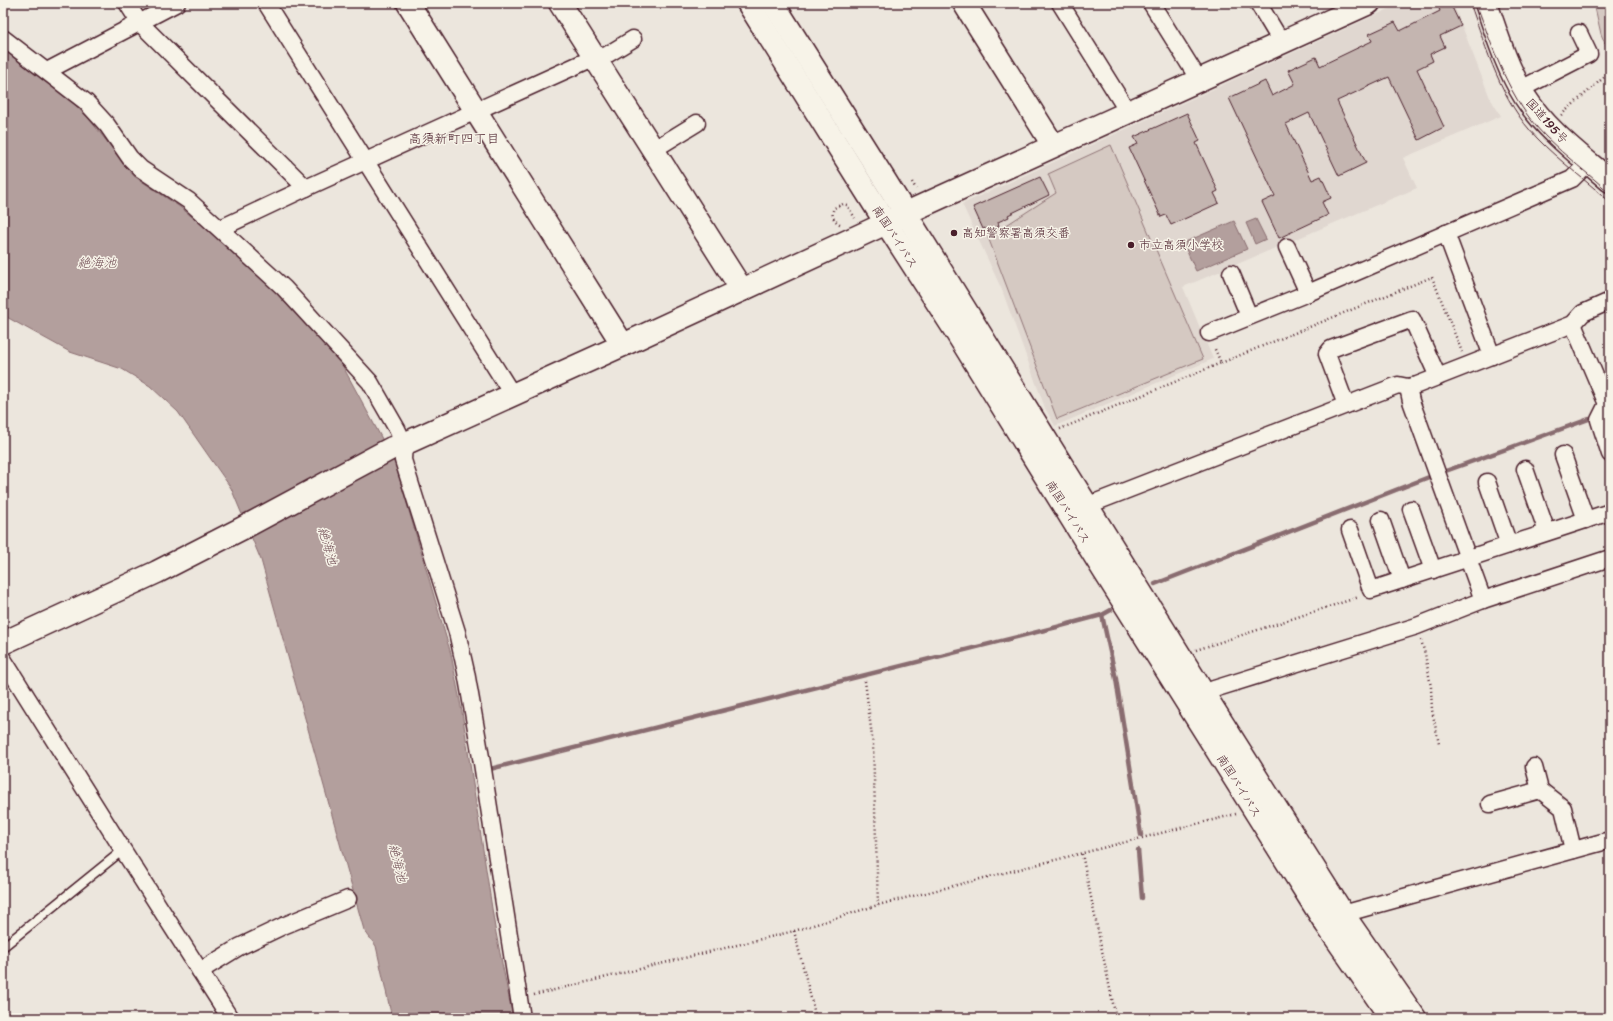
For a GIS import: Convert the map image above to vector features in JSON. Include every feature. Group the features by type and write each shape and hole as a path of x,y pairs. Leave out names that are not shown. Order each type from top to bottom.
{"main road":[{"path":"408,3 623,345"},
{"path":"560,3 593,58 742,290"},
{"name":"南国バイパス","path":"748,3 953,327 1252,806 1335,937 1391,1018"},
{"name":"南国バイパス","path":"773,3 906,214 1086,506 1343,914 1415,1018"},
{"path":"964,3 1054,145"},
{"name":"国道195号","path":"1486,3 1509,66 1521,90 1534,109 1549,126 1610,181"},
{"path":"3,643 157,572 398,446 623,345 1054,145 1366,4"}],"street":[{"path":"127,3 139,22 306,188"},
{"path":"47,71 177,3"},
{"path":"266,3 512,394"},
{"path":"1060,3 1128,112"},
{"path":"1151,3 1199,80"},
{"path":"1258,3 1282,43"},
{"path":"1521,90 1589,54 1579,33"},
{"path":"3,38 86,102 106,125 130,158 141,169 190,201 221,228 284,288 370,382 397,429 398,446 404,460 457,632 466,672 482,763 522,1018"},
{"path":"221,228 593,58 605,56 633,39"},
{"path":"653,150 697,123"},
{"path":"1209,333 1308,293 1572,179 1588,162"},
{"path":"1446,233 1492,356"},
{"path":"1287,247 1308,293"},
{"path":"1231,273 1250,316"},
{"path":"1086,506 1398,385 1408,387 1438,377 1574,324 1582,313 1610,301"},
{"path":"1346,405 1327,354 1331,349 1412,319 1438,377"},
{"path":"1574,324 1609,404 1599,420 1610,454"},
{"path":"1408,387 1411,401 1483,600"},
{"path":"1564,455 1586,520"},
{"path":"1525,469 1547,532"},
{"path":"1487,482 1509,545"},
{"path":"1412,509 1433,570"},
{"path":"1350,530 1371,590 1610,512"},
{"path":"1381,520 1402,580"},
{"path":"1204,694 1214,689 1417,626 1483,600 1610,558"},
{"path":"3,659 230,1018"},
{"path":"1534,767 1540,790 1563,808 1573,850"},
{"path":"1490,804 1540,790"},
{"path":"1343,914 1610,840"},
{"path":"200,971 239,947 348,899"}],"lane":[{"path":"3,947 123,850"}],"path":[{"path":"1462,3 1463,6 1471,3"},
{"path":"1549,126 1610,72"},
{"path":"843,224 834,220 832,212 834,208 843,204 847,205 852,212"},
{"path":"1057,430 1221,363 1209,333"},
{"path":"1192,652 1368,594 1371,590"},
{"path":"1417,626 1425,654 1431,686 1432,710 1440,744"},
{"path":"865,681 873,745 878,905"},
{"path":"518,999 794,931 878,905 1243,812 1252,806"},
{"path":"1082,854 1116,1018"},
{"path":"794,931 816,1018"}],"shaded area":[{"name":"市立高須小学校","path":"1402,3 1453,3 1490,98 1501,116 1403,158 1417,188 1183,287 1213,359 1055,426 1045,408 1002,290 962,204"},
{"path":"1594,3 1610,3 1610,55 1601,34"},
{"path":"1111,145 1203,359 1057,419 988,237 1056,193 1048,174"}],"water":[{"name":"絶海池","path":"3,47 65,94 90,120 134,176 180,207 243,258 340,361 395,463 451,654 462,712 495,928 513,1018 392,1018 376,946 364,930 261,560 231,488 178,412 150,386 122,369 70,352 3,315"},
{"path":"1256,219 1266,239 1255,244 1246,223"},
{"path":"1234,221 1247,249 1196,271 1183,243"}],"building":[{"path":"1437,3 1450,3 1461,26 1440,36 1445,47 1430,54 1433,61 1417,69 1444,127 1419,140 1389,77 1337,101 1366,163 1339,176 1309,113 1286,124 1312,180 1321,176 1331,198 1322,202 1328,215 1279,238 1262,202 1275,196 1229,98 1265,81 1272,96 1295,84 1288,70 1316,57 1320,66 1372,41 1369,34 1395,22 1400,31 1440,11"},
{"path":"1187,113 1200,141 1196,143 1218,191 1214,193 1219,203 1171,225 1166,215 1161,217 1129,148 1138,144 1134,137"},
{"path":"1040,177 1049,195 1008,215 1009,217 998,222 999,226 987,232 985,228 983,229 973,207"}],"waterway":[{"path":"1155,584 1429,477 1589,419"},
{"path":"490,769 1057,627 1102,615 1111,610"},
{"path":"1102,615 1116,679 1141,835"},
{"path":"1138,850 1142,898"}],"tram line":[{"path":"1470,3 1496,74 1504,91 1524,124 1554,154 1610,202"},
{"path":"1476,3 1496,57 1512,91 1533,123 1561,152 1610,193"}],"place":[{"name":"高知警察署高須交番","path":"954,233"},
{"name":"市立高須小学校","path":"1131,245"}],"district":[{"name":"高須新町四丁目","path":"454,138"}]}
